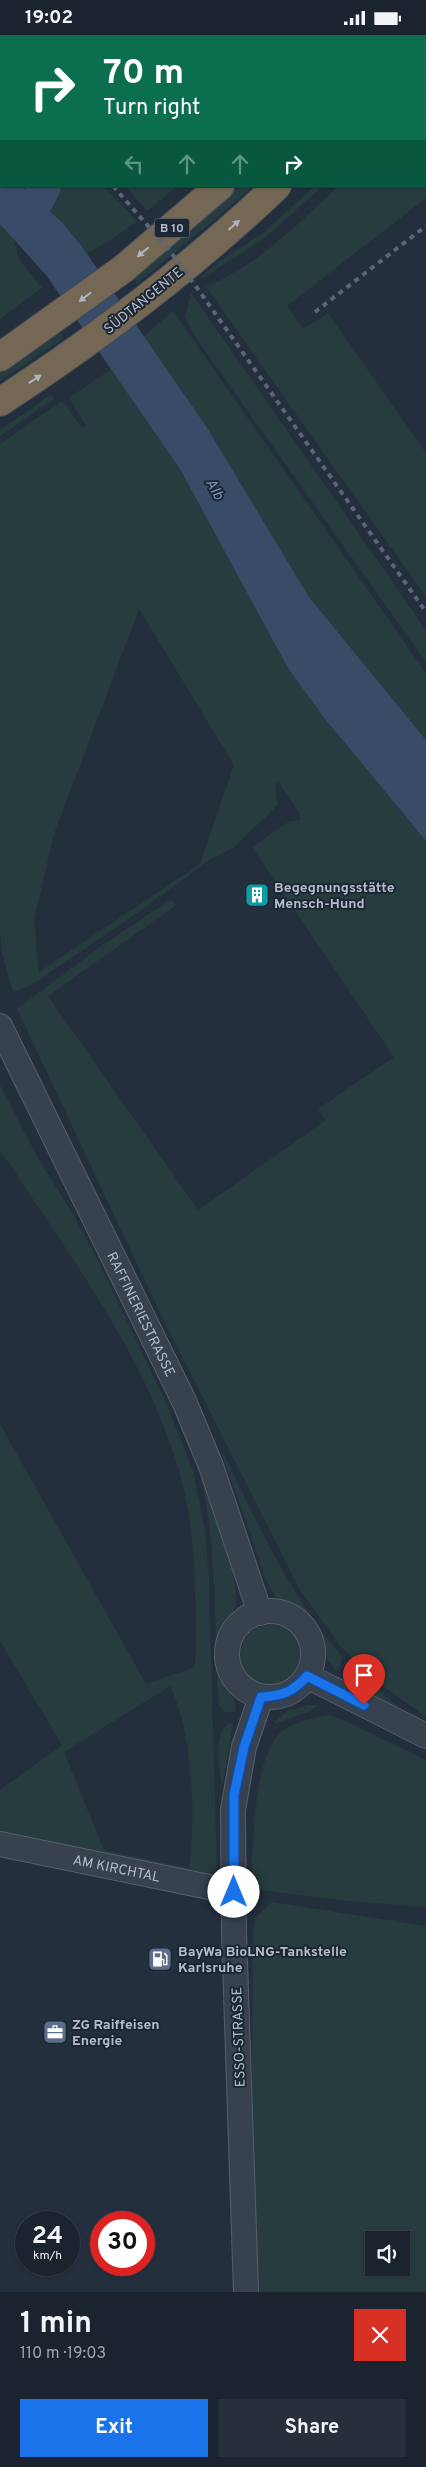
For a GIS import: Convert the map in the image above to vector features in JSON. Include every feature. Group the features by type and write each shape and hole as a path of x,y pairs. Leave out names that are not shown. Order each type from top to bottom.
{"highway":[{"name":"B 10","path":"0,357 123,269 219,187"},
{"name":"SÜDTANGENTE","path":"0,402 70,357 145,300 230,229 276,187"}],"street":[{"name":"RAFFINERIESTRASSE","path":"0,1026 184,1401 211,1467 260,1613"},
{"path":"274,1612 288,1616 304,1629 312,1648 312,1663 307,1676 295,1689 279,1697 261,1697 248,1691 236,1682 229,1669 226,1655 229,1641 236,1628 247,1618 260,1613 274,1612"},
{"path":"307,1676 426,1736"},
{"name":"ESSO-STRASSE","path":"246,2292 234,1892 234,1795 244,1747 261,1697"},
{"name":"AM KIRCHTAL","path":"0,1844 234,1892"}],"green space":[{"path":"22,187 104,187 137,221 114,238 87,254 63,223"},
{"path":"126,187 176,187 147,211"},
{"path":"239,187 253,187 137,284 132,275"},
{"path":"314,187 322,187 266,237 202,279 200,277 225,257 264,232"},
{"path":"337,187 426,187 426,198 287,306 303,329 328,313 426,453 426,597 206,287 225,278 260,255 308,215"},
{"path":"0,224 13,237 19,259 42,288 0,319"},
{"path":"191,293 426,630 426,662 195,337 185,317"},
{"path":"173,311 426,673 426,740 309,597 206,426 144,336"},
{"path":"58,329 64,338 0,381 0,369"},
{"path":"112,369 180,469 243,584 325,719 426,841 426,1717 380,1684 340,1646 300,1590 163,1319 17,1009 100,947 172,899 176,905 48,996 198,1210 326,1120 318,1109 394,1057 252,847 290,821 300,820 299,813 279,782 275,785 278,805 234,847 208,861 143,909 30,986 13,992 2,953 0,931 0,444 60,402 65,404 82,428 86,425 70,397","holes":["139,609 234,765 200,864 39,972 34,920 54,834"]},
{"path":"50,395 54,399 0,436 0,430"},
{"path":"0,1085 39,1160 73,1214 98,1261 167,1405 193,1471 205,1530 209,1578 217,1871 207,1878 0,1840 0,1790 62,1745 0,1641 0,1424 146,1684 195,1667 195,1619 194,1568 189,1518 179,1471 165,1429 128,1349 106,1311 58,1236 0,1152","holes":["170,1686 184,1727 191,1775 192,1825 189,1868 104,1850 64,1752"]},
{"path":"224,1454 263,1534 291,1585 323,1633 342,1657 341,1665 337,1671 328,1661 311,1623 275,1596 266,1580 222,1456"},
{"path":"203,1476 224,1537 235,1586 235,1607 219,1653 220,1668 235,1704 236,1711 231,1712 224,1711 219,1706 213,1564 201,1479"},
{"path":"264,1625 276,1625 287,1630 295,1638 300,1649 298,1667 287,1680 276,1685 264,1685 253,1680 245,1672 240,1661 240,1649 245,1638 253,1630"},
{"path":"354,1672 358,1673 401,1711 345,1678"},
{"path":"309,1705 318,1705 307,1713 273,1724 287,1711"},
{"path":"328,1715 341,1719 426,1760 426,1907 337,1900 261,1890 255,1880 251,1863 257,1801 262,1771 271,1745 278,1735 288,1727"},
{"path":"229,1723 233,1724 223,1784 221,1784 218,1751 220,1735"},
{"path":"272,1902 426,1926 426,2292 258,2292 252,2078 253,1935 255,1918"}],"water":[{"name":"Alb","path":"0,187 22,187 63,223 83,248 206,426 309,597 426,740 426,841 325,719 288,668 180,469 46,275 0,224"}],"waterway":[{"path":"30,216 44,187"}],"railway":[{"path":"114,187 170,251 426,612"},
{"path":"315,312 426,226"}],"place":[{"name":"Begegnungsstätte Mensch-Hund","path":"257,895"},
{"name":"BayWa BioLNG-Tankstelle Karlsruhe","path":"160,1959"},
{"name":"ZG Raiffeisen Energie","path":"55,2032"}],"route":[{"path":"234,1892 234,1795 244,1747 261,1697 279,1697 295,1689 307,1676 364,1705"}]}
